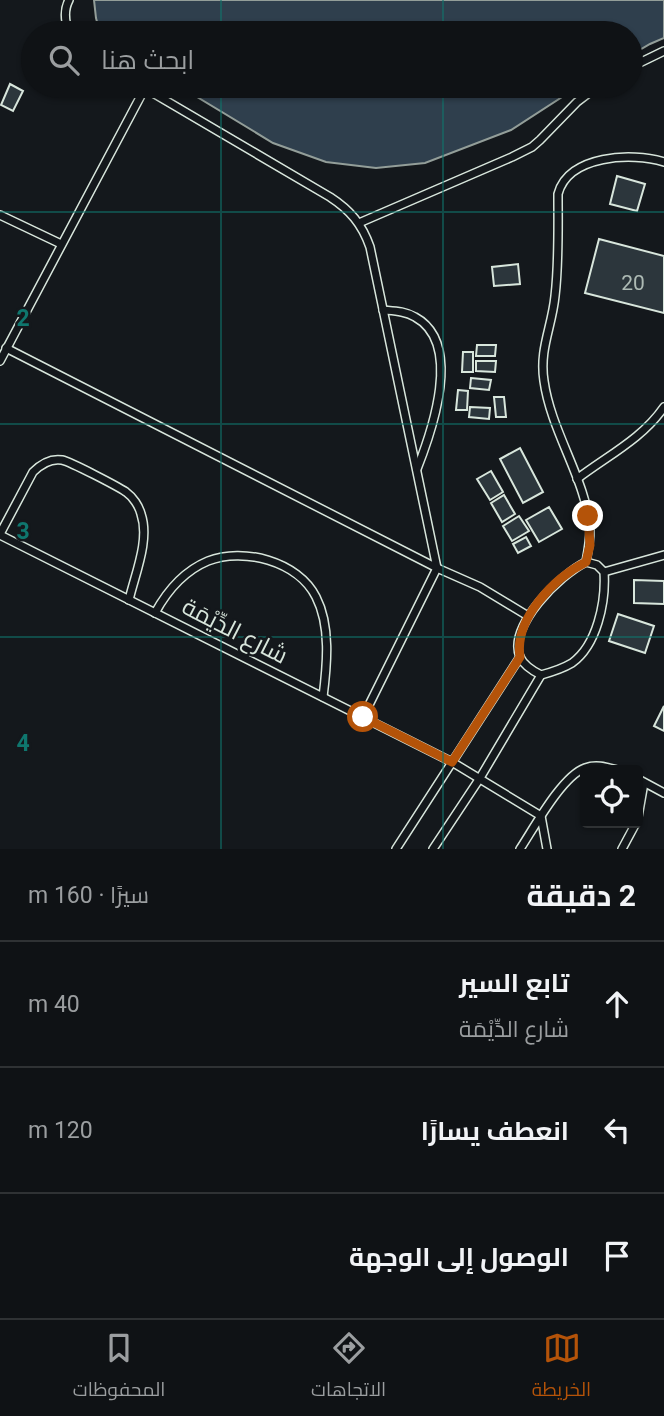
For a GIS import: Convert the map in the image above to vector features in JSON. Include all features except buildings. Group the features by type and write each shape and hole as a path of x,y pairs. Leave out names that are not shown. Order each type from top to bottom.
{"lane":[{"path":"65,21 65,7 69,0"},
{"path":"643,61 664,51"},
{"path":"0,361 137,98"},
{"path":"162,98 330,197 351,213 366,234 437,568 363,717"},
{"path":"359,223 532,147 582,98"},
{"path":"586,562 590,545 588,516 558,433 544,380 543,347 554,308 557,283 558,194 569,174 616,157 642,157 664,162"},
{"path":"0,215 61,244"},
{"path":"383,310 406,313 422,321 433,335 439,350 437,403 430,434 417,470"},
{"path":"6,348 437,568 480,587 528,616"},
{"path":"577,480 637,437 664,407"},
{"path":"0,534 38,466 53,460 69,462 126,492 141,513 143,539 128,600"},
{"name":"شارع الدِّيْمَة","path":"0,534 452,762 541,816"},
{"path":"604,572 664,555"},
{"path":"155,613 180,580 210,560 252,557 289,569 306,582 321,608 326,650 323,697"},
{"path":"433,849 480,778 541,675 558,671 574,661 588,645 604,593 604,572 597,565 586,562 569,572 546,593 528,616 518,646 520,657 541,675"},
{"path":"396,849 520,657"},
{"path":"520,849 566,781 580,771"},
{"path":"643,782 664,793"},
{"path":"541,816 547,849"},
{"path":"622,849 633,828"}],"water":[{"path":"94,0 664,0 664,38 643,48 643,21 97,21"},
{"path":"199,98 560,98 511,130 425,163 376,168 326,162 273,143"}],"route":[{"path":"363,717 452,762 520,657 518,646 528,616 546,593 569,572 586,562 590,545 588,516"}]}
